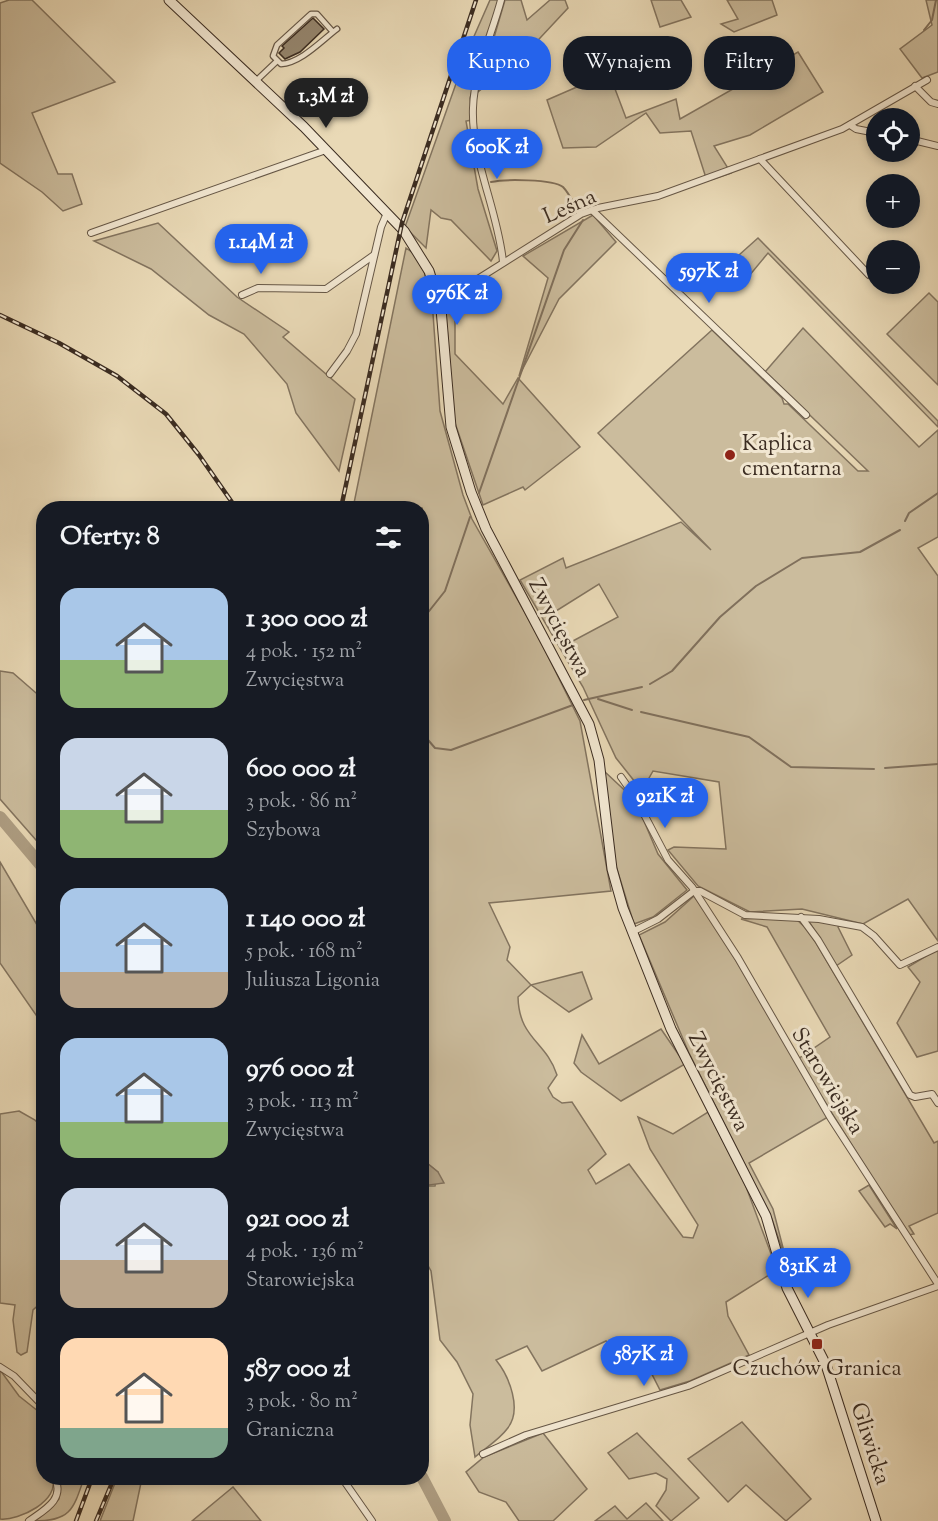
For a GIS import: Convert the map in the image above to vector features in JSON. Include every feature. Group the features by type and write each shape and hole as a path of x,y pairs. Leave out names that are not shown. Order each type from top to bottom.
{"main road":[{"name":"Zwycięstwa","path":"169,0 256,81 387,213 413,243 437,292 443,328 450,418 457,448 486,529 589,724 598,760 614,877 632,932 671,1029 762,1207 787,1288 817,1344"},
{"name":"Gliwicka","path":"817,1344 876,1521"}],"street":[{"path":"501,0 474,97 477,143 503,262"},
{"path":"311,14 317,14 335,30 292,62 284,64 277,61 273,56 274,49 311,14"},
{"path":"256,81 277,61"},
{"name":"Leśna","path":"437,292 473,282 564,223 592,210 658,196 850,125 927,80"},
{"path":"915,86 929,100 938,104"},
{"path":"850,125 866,131"},
{"path":"920,142 938,146"},
{"path":"91,233 326,150"},
{"path":"760,159 866,272"},
{"path":"592,210 806,415"},
{"path":"330,374 348,351 356,334 374,255 387,213"},
{"path":"242,295 262,287 326,289 374,255"},
{"name":"Starowiejska","path":"621,777 635,797 668,860 694,891 738,958 830,1116 938,1285"},
{"path":"632,932 661,918 694,891"},
{"name":"Starowiejska","path":"694,891 700,891 745,915 801,917 862,927 874,936 900,965 938,947"},
{"path":"801,917 818,940 910,1095 915,1097 935,1094 938,1103"},
{"path":"483,1454 526,1435 688,1386 812,1333 938,1285"},
{"path":"0,1367 14,1376 36,1399"},
{"path":"28,1521 54,1501 58,1492 56,1485"},
{"path":"347,1485 372,1521"}],"shaded area":[{"path":"9,0 32,0 115,82 32,113 58,174 72,174 82,204 63,211 42,192 0,163 0,3"},
{"path":"490,0 499,0 488,36 474,36"},
{"path":"505,0 521,0 527,20 550,0 565,0 568,8 542,36 494,36"},
{"path":"651,0 681,0 691,17 660,27"},
{"path":"727,0 772,0 777,15 734,32 721,24 738,19"},
{"path":"926,0 938,0 938,72 922,78 900,49 932,25"},
{"path":"798,52 823,92 750,135 714,146 731,173 707,181 691,131 660,133 646,113 596,147 563,148 547,100 570,90 615,90 626,118 676,99 680,119 731,90 795,90 795,54"},
{"path":"454,90 472,90 470,98 472,120 466,121 478,189 497,251 491,261 451,220 441,218 431,210 426,248 405,227"},
{"path":"593,215 616,242 559,299 519,376 548,278 523,256"},
{"path":"158,223 237,297 289,332 283,337 355,399 339,471 296,413 287,384 244,334 209,315 151,269 94,241"},
{"path":"758,238 938,421 938,427 768,253 749,276 745,269 748,265 739,255"},
{"path":"406,248 413,253 424,271 432,300 440,411 463,495 472,519 537,634 580,721 611,891 489,903 510,947 507,960 531,985 518,997 523,1022 546,1054 557,1075 548,1088 553,1097 562,1103 572,1102 606,1154 588,1170 596,1184 629,1164 683,1237 693,1238 698,1225 650,1149 638,1117 673,1134 708,1112 745,1184 777,1270 726,1302 728,1316 749,1355 690,1381 660,1390 635,1341 615,1349 606,1341 542,1371 527,1346 496,1360 509,1384 514,1412 512,1421 504,1433 475,1457 470,1425 473,1394 457,1362 440,1340 429,1267 429,1186 435,1186 438,1172 429,1165 429,501 354,501"},
{"path":"463,292 455,311 455,354 503,404 518,378 580,447 525,490 523,487 483,505 454,420 445,296"},
{"path":"929,293 938,302 938,385 887,334"},
{"path":"803,328 919,447 938,430 938,537 918,548 938,576 938,941 908,899 863,924 802,909 750,912 698,886 668,850 674,847 726,849 719,782 653,771 640,794 635,782 616,758 583,687 520,580 563,558 566,568 681,522 711,550 598,433 712,330 782,398 784,404 788,404 858,471 868,471 765,372","holes":["599,584 618,617 571,642 548,616"]},
{"path":"0,671 13,673 36,693 36,840 0,799"},
{"path":"604,771 635,800 658,854 687,890 653,917 634,924 612,853"},
{"path":"0,862 36,923 36,1015 0,963"},
{"path":"694,896 714,923 828,1117 749,1163 773,1209 788,1267 772,1219 689,1053 639,935 665,922"},
{"path":"776,917 796,919 809,931 934,1143 938,1141 938,1213 909,1226 914,1234 908,1235 798,1059 830,1037 767,927 741,919"},
{"path":"808,920 841,925 838,927 852,955 836,966"},
{"path":"938,949 938,1051 917,1057 897,1023 920,982 908,967"},
{"path":"582,972 592,999 569,1012 531,985"},
{"path":"661,1029 685,1064 621,1101 581,1072 574,1063 582,1035 599,1064"},
{"path":"19,1111 36,1121 36,1307 33,1310 27,1352 21,1355 17,1352 13,1320 15,1305 0,1303 0,1114"},
{"path":"429,1165 438,1172 444,1183 429,1185"},
{"path":"869,1185 897,1229 890,1224 885,1227 859,1191"},
{"path":"0,1370 19,1396 36,1409 36,1485 53,1486 45,1501 36,1508 17,1517 0,1519"},
{"path":"742,1422 811,1499 786,1521 746,1485 728,1502 688,1459"},
{"path":"543,1433 587,1489 553,1521 519,1521 506,1502 479,1492 466,1472 484,1457"},
{"path":"637,1433 699,1498 671,1521 656,1506 666,1490 667,1479 656,1473 629,1479 608,1453"},
{"path":"59,1485 82,1485 77,1499 68,1512 55,1519 33,1521 59,1499"},
{"path":"114,1485 141,1485 133,1521 100,1521"},
{"path":"233,1487 261,1521 192,1521"},
{"path":"646,1503 663,1521 595,1521 615,1506 627,1519"}],"building":[{"path":"313,18 324,29 300,52 285,59 279,53 284,48 282,46"}],"waterway":[{"path":"924,30 932,20 936,0"},
{"path":"491,182 528,180 558,184 565,189 578,211"},
{"path":"479,493 564,250 583,220"},
{"path":"905,521 909,513 938,493"},
{"path":"429,611 445,591 470,517"},
{"path":"650,684 672,671 720,617 756,586 802,558 860,552 900,530"},
{"path":"584,700 642,687"},
{"path":"598,699 632,710"},
{"path":"429,741 435,748 451,750 573,705"},
{"path":"641,712 749,737 791,767 874,769"},
{"path":"885,768 938,764"},
{"path":"0,817 36,860"},
{"path":"426,1485 445,1521"}],"railway":[{"path":"342,501 402,223 476,0"},
{"path":"0,315 59,343 117,376 166,414 199,455 231,501"},
{"path":"76,1521 89,1485"},
{"path":"96,1521 111,1485"}],"place":[{"name":"Kaplica cmentarna","path":"730,455"},
{"name":"Czuchów Granica","path":"817,1344"}]}
